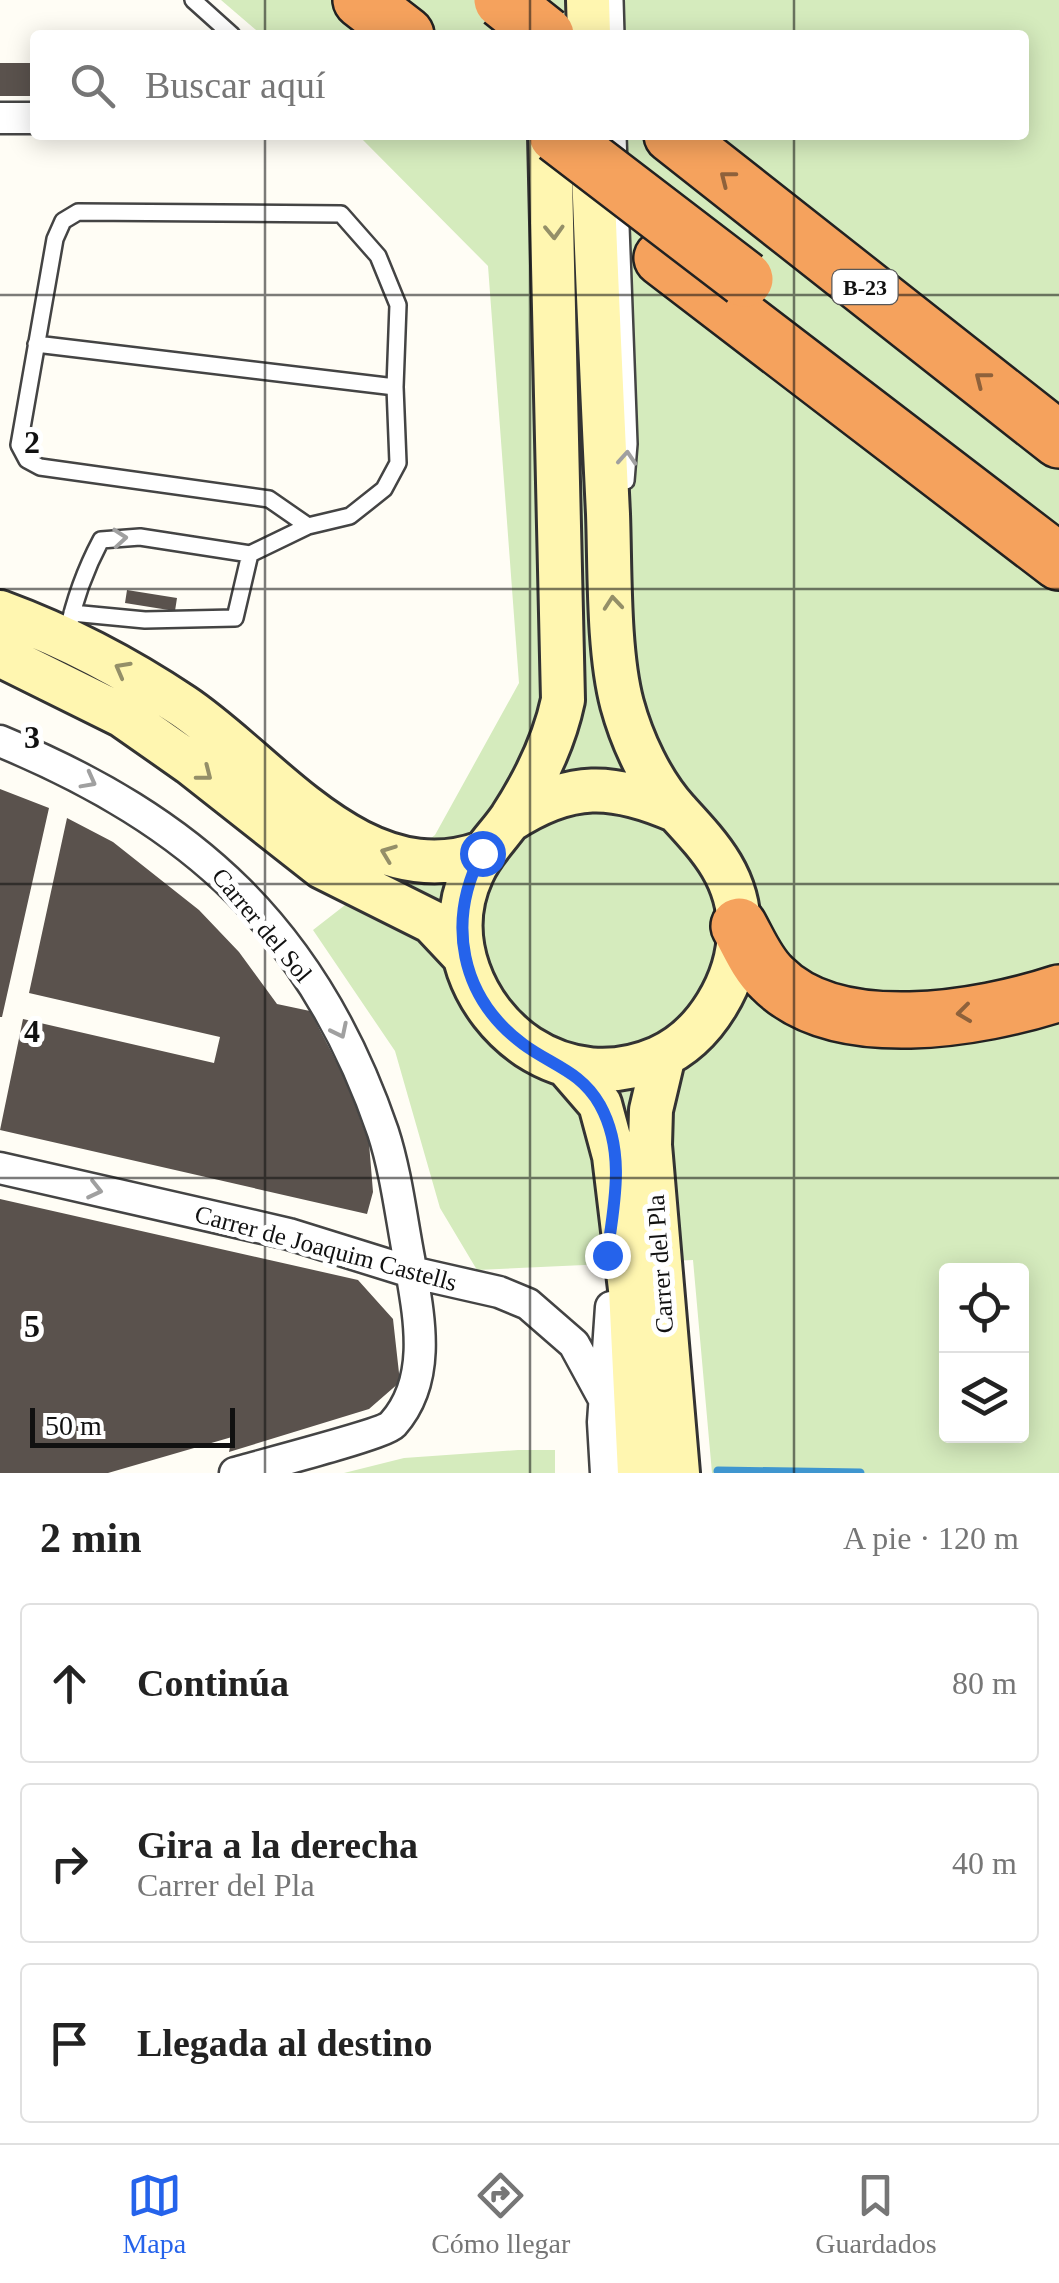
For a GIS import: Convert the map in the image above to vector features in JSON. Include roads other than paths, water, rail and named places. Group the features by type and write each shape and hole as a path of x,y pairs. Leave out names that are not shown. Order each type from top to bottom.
{"highway":[{"path":"361,0 400,30"},
{"path":"502,0 540,30"},
{"path":"523,140 662,258 739,297 1059,562"},
{"name":"B-23","path":"559,140 739,297 1059,525"},
{"name":"B-23","path":"678,140 1059,440"},
{"path":"739,297 889,454 1059,593"},
{"path":"739,926 772,979 820,1010 852,1018 958,1015 1024,1004 1059,993"}],"main road":[{"path":"544,0 546,30"},
{"path":"588,0 589,30"},
{"path":"553,140 563,700 552,742 495,838 463,902 463,955 475,990 496,1020 524,1044 568,1067 623,1069 664,1056 702,1023 718,1002 734,965 739,926 734,890 719,856 678,812 651,775 621,700 610,553 592,140"},
{"path":"0,612 69,625 182,706 312,812 360,841 421,863 463,860 551,798 580,790 639,795 678,812"},
{"path":"0,655 135,724 190,763 285,842 322,868 423,915 463,955"},
{"name":"Carrer del Pla","path":"664,1056 652,1110 650,1145 678,1473"},
{"name":"Carrer del Pla","path":"568,1067 604,1115 618,1193 630,1289 638,1473"}],"street":[{"path":"0,118 30,118"},
{"name":"Carrer del Sol","path":"0,741 125,800 185,840 233,884 292,952 328,1008 384,1135 421,1330 413,1395 390,1428 235,1473"},
{"name":"Carrer de Joaquim Castells","path":"0,1168 289,1234 411,1272 498,1292 528,1304 574,1344 605,1401"},
{"name":"Carrer del Pla","path":"606,1473 605,1401 613,1323 607,1255 618,1193"}],"lane":[{"path":"193,0 226,30"},
{"path":"614,0 616,30"},
{"path":"610,553 625,484 628,444 618,140"},
{"path":"250,554 235,618 69,625 101,540 140,536 250,554 308,526 350,516 384,489 398,464 398,305 378,256 341,214 78,212 63,221 55,239 18,444 27,460 40,468 269,498 308,526"},
{"path":"36,344 395,387"}],"waterway":[{"path":"718,1471 860,1473"}]}
